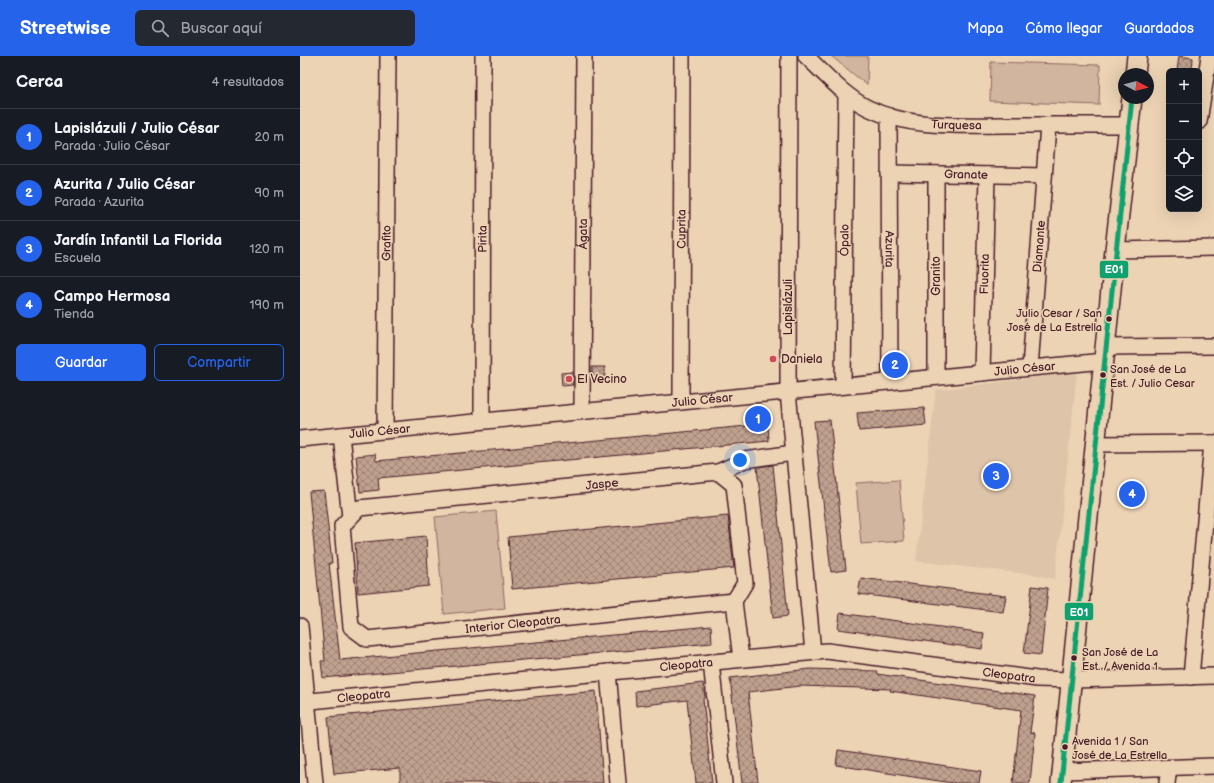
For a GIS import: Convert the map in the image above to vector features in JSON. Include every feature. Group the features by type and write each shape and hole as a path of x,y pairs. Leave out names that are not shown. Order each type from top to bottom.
{"main road":[{"path":"1136,68 1137,56"},
{"path":"1062,777 1073,680 1104,354 1131,104"}],"street":[{"name":"Grafito","path":"385,430 388,56"},
{"name":"Pirita","path":"482,421 483,56"},
{"name":"Ágata","path":"582,411 584,56"},
{"name":"Cuprita","path":"681,402 682,56"},
{"name":"Lapislázuli","path":"789,56 788,392 814,652"},
{"name":"Turquesa","path":"806,56 846,94 867,108 889,116 928,124 1129,125"},
{"path":"1204,120 1209,56"},
{"name":"Ópalo","path":"843,386 846,94"},
{"name":"Azurita","path":"889,116 890,382"},
{"name":"Diamante","path":"1030,368 1048,125"},
{"name":"Granate","path":"889,173 1044,176"},
{"name":"Granito","path":"936,174 936,377"},
{"name":"Fluorita","path":"982,373 987,175"},
{"path":"1115,250 1214,248"},
{"name":"Julio César","path":"300,439 982,373 1030,368 1104,354 1214,346"},
{"path":"341,435 350,517"},
{"path":"1096,444 1213,443 1191,677"},
{"name":"Jaspe","path":"350,517 358,508 718,472 745,460 793,453"},
{"path":"718,472 734,485 745,583 734,601 741,659"},
{"name":"Interior Cleopatra","path":"350,517 342,526 351,627 367,639 734,601"},
{"path":"300,626 304,701 315,783"},
{"name":"Cleopatra","path":"304,701 814,652 841,652 1037,679 1073,680 1214,676"},
{"path":"711,662 724,783"},
{"path":"608,672 618,783"},
{"path":"1062,777 1169,768 1214,766"},
{"path":"1167,783 1169,768"}],"shaded area":[{"path":"831,56 868,56 867,85"},
{"path":"991,62 1100,65 1099,105 990,101"},
{"path":"1077,372 1055,579 1037,575 916,561 936,390"},
{"path":"899,480 904,541 861,544 856,483"},
{"path":"496,511 505,608 444,614 435,517"}],"building":[{"path":"1179,56 1193,58 1192,68 1177,68"},
{"path":"592,367 605,367 605,378 592,379"},
{"name":"El Vecino","path":"573,372 573,385 562,386 561,373"},
{"path":"924,408 926,425 859,431 857,413"},
{"path":"830,420 846,570 831,572 814,421"},
{"path":"768,424 769,441 378,478 379,490 360,492 356,456 375,454 376,461"},
{"path":"773,465 788,616 773,618 757,467"},
{"path":"324,491 332,563 329,563 340,660 711,626 712,643 323,678 321,661 325,661 309,492"},
{"path":"728,516 734,568 512,589 508,537"},
{"path":"426,536 429,586 358,593 355,543"},
{"path":"861,578 1006,596 1003,612 858,594"},
{"path":"1032,586 1048,588 1041,655 1024,653"},
{"path":"840,613 984,633 982,649 838,629"},
{"path":"810,669 877,671 877,674 1035,696 1030,732 1035,733 1030,783 1013,783 1021,710 890,691 891,689 800,686 748,692 758,782 742,783 730,678"},
{"path":"703,683 705,698 703,699 712,783 696,783 687,700 636,706 635,691"},
{"path":"596,691 603,783 400,783 400,768 334,774 328,717"},
{"path":"838,750 981,771 979,783 952,783 836,765"}],"transit line":[{"name":"E01","path":"1061,783 1131,104"}],"place":[{"name":"Julio Cesar / San José de La Estrella","path":"1109,319"},
{"name":"Daniela","path":"773,359"},
{"name":"Azurita / Julio César","path":"895,365"},
{"name":"San José de La Est. / Julio Cesar","path":"1103,375"},
{"name":"El Vecino","path":"569,379"},
{"name":"Lapislázuli / Julio César","path":"758,419"},
{"name":"Jardín Infantil La Florida","path":"996,476"},
{"name":"Campo Hermosa","path":"1132,494"},
{"name":"San José de La Est. / Avenida 1","path":"1074,658"},
{"name":"Avenida 1 / San José de La Estrella","path":"1065,747"}]}
